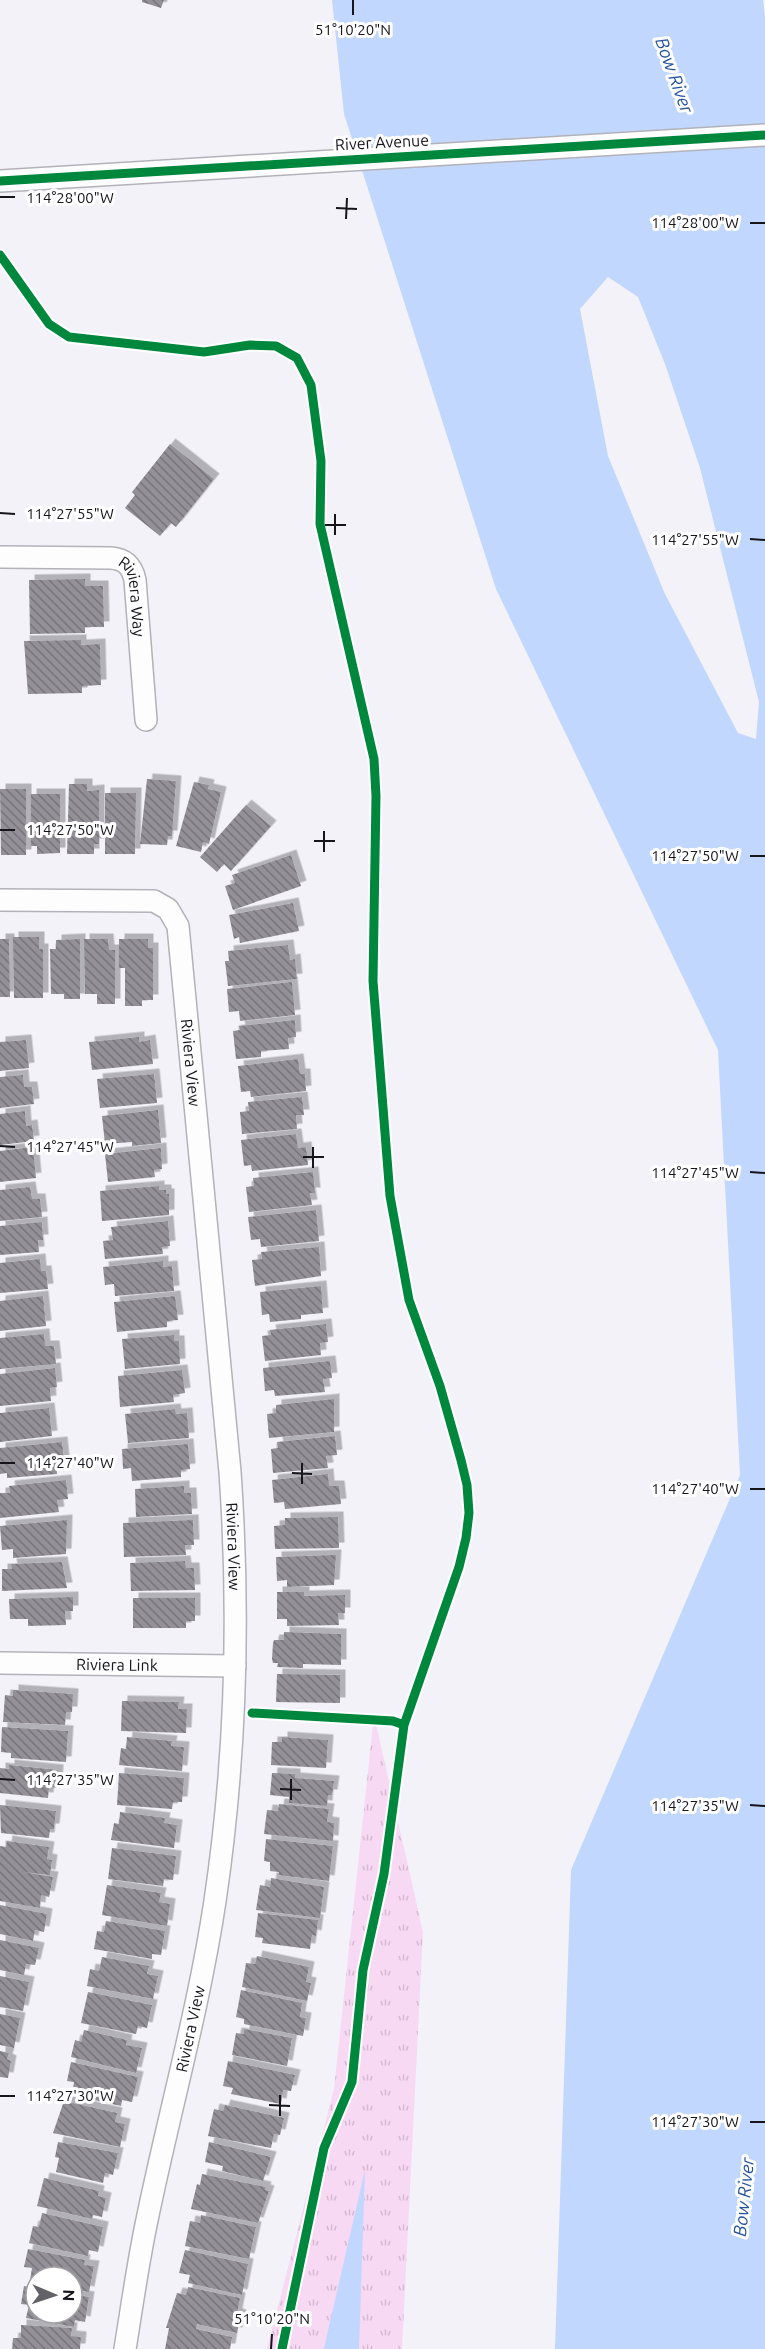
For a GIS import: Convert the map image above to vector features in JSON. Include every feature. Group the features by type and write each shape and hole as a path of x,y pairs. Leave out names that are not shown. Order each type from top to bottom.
{"street":[{"name":"River Avenue","path":"0,181 765,135"},
{"name":"Riviera Way","path":"0,557 111,558 120,559 127,564 135,580 146,720"},
{"name":"Riviera View","path":"0,900 154,901 168,909 178,926 230,1472 235,1549 235,1666 229,1789 215,1900 195,2010 147,2220 125,2349"},
{"name":"Riviera Link","path":"0,1663 235,1666"}],"green space":[{"path":"374,1715 423,1932 402,2349 267,2349 334,2089"}],"water":[{"name":"Bow River","path":"332,0 763,0 765,16 765,2349 555,2349 571,1870 740,1475 718,1050 496,589 344,114","holes":["608,277 638,297 665,364 700,468 759,702 756,739 738,733 665,594 608,456 580,309"]},
{"path":"365,2170 359,2349 323,2349 324,2348"}],"building":[{"path":"142,0 164,0 161,8 142,2"},
{"path":"170,444 214,479 176,527 171,523 160,536 125,508 135,495 132,492"},
{"path":"85,579 85,586 103,586 104,627 85,627 85,633 30,634 29,580"},
{"path":"81,640 81,645 100,644 101,685 82,686 82,693 28,694 24,641"},
{"path":"147,779 176,781 172,836 168,836 167,845 140,844"},
{"path":"194,782 209,785 208,789 221,792 209,844 203,842 201,852 176,846"},
{"path":"69,784 87,784 87,791 99,790 99,844 94,844 94,854 67,854"},
{"path":"0,789 26,789 26,855 1,855"},
{"path":"105,793 136,793 135,854 105,854"},
{"path":"31,794 60,794 60,853 37,854 37,846 31,846"},
{"path":"246,805 271,826 231,871 224,864 217,872 200,857"},
{"path":"291,855 301,886 233,910 225,886 235,883 232,875"},
{"path":"293,903 299,931 240,943 239,937 234,939 229,915"},
{"path":"13,937 39,937 39,949 43,949 43,998 14,998"},
{"path":"0,939 9,939 10,997 0,997"},
{"path":"80,939 80,999 64,999 64,994 51,994 50,949 56,949 56,940"},
{"path":"84,939 108,939 109,950 115,950 115,1004 97,1004 97,994 85,994"},
{"path":"119,939 148,939 148,948 153,948 153,1000 142,1000 142,1006 125,1006 125,968 119,968"},
{"path":"288,945 290,960 295,959 297,979 228,986 225,961 229,961 228,951"},
{"path":"292,982 295,1015 240,1021 239,1011 229,1012 227,989"},
{"path":"295,1020 296,1037 288,1038 289,1049 261,1051 261,1057 236,1059 233,1031 240,1030 239,1026"},
{"path":"139,1037 139,1042 150,1040 153,1064 92,1070 89,1042"},
{"path":"26,1040 29,1068 0,1071 0,1042"},
{"path":"298,1059 300,1074 305,1074 306,1091 251,1097 250,1091 241,1092 238,1066"},
{"path":"154,1074 157,1103 100,1108 97,1079"},
{"path":"23,1075 24,1087 32,1087 34,1104 0,1108 0,1077"},
{"path":"302,1097 304,1115 296,1115 297,1129 242,1134 240,1112 249,1111 248,1102"},
{"path":"158,1110 161,1143 132,1146 132,1142 105,1144 102,1116"},
{"path":"25,1111 26,1126 32,1125 34,1141 0,1145 0,1114"},
{"path":"296,1134 298,1148 306,1147 308,1165 252,1171 251,1165 244,1166 241,1140"},
{"path":"33,1147 36,1178 0,1182 0,1151"},
{"path":"161,1148 162,1169 154,1170 155,1177 108,1182 105,1154"},
{"path":"313,1172 315,1193 310,1193 312,1205 249,1212 246,1187 254,1186 253,1178"},
{"path":"159,1186 159,1190 166,1190 166,1194 169,1194 169,1215 102,1221 100,1191"},
{"path":"30,1187 32,1199 40,1199 42,1217 0,1221 0,1190"},
{"path":"316,1210 319,1241 261,1247 260,1239 251,1240 248,1217"},
{"path":"168,1221 170,1246 162,1247 163,1254 105,1259 103,1241 113,1240 111,1227"},
{"path":"42,1222 43,1240 38,1240 39,1252 0,1255 0,1226"},
{"path":"319,1247 321,1276 255,1286 252,1260 262,1259 261,1252"},
{"path":"40,1259 41,1271 46,1271 48,1289 0,1293 0,1263"},
{"path":"163,1261 163,1267 172,1266 174,1291 115,1296 114,1284 105,1285 103,1267"},
{"path":"321,1286 323,1313 301,1315 301,1319 270,1322 269,1314 262,1315 260,1292"},
{"path":"43,1296 46,1326 0,1331 0,1301"},
{"path":"175,1296 178,1320 167,1321 167,1327 117,1332 114,1302"},
{"path":"326,1324 328,1342 320,1343 321,1355 265,1361 262,1336 271,1335 270,1330"},
{"path":"44,1334 45,1346 54,1346 56,1364 0,1369 0,1338"},
{"path":"174,1335 174,1341 179,1341 180,1364 125,1369 122,1339"},
{"path":"330,1361 332,1378 323,1379 325,1392 275,1396 274,1390 265,1391 263,1368"},
{"path":"55,1368 57,1387 50,1388 51,1401 0,1406 0,1374"},
{"path":"182,1370 185,1393 173,1395 174,1402 120,1407 118,1376"},
{"path":"334,1399 334,1432 269,1438 267,1414 276,1413 276,1405"},
{"path":"49,1408 52,1436 0,1442 0,1413"},
{"path":"175,1409 176,1414 187,1413 189,1438 128,1443 125,1414"},
{"path":"335,1436 337,1455 326,1456 328,1468 273,1473 271,1449 278,1448 277,1442"},
{"path":"62,1442 64,1461 56,1461 57,1474 7,1478 7,1473 0,1474 0,1448"},
{"path":"188,1444 190,1469 181,1470 181,1477 132,1481 131,1468 123,1469 122,1449"},
{"path":"328,1474 329,1486 339,1486 341,1504 285,1509 284,1502 274,1503 272,1480"},
{"path":"66,1480 68,1499 57,1500 59,1512 0,1518 0,1493 10,1493 9,1486"},
{"path":"184,1486 184,1493 191,1493 192,1514 136,1517 135,1489"},
{"path":"338,1517 339,1548 275,1549 274,1526 285,1525 285,1518"},
{"path":"67,1520 66,1554 13,1558 13,1549 2,1550 0,1526"},
{"path":"193,1520 194,1545 185,1545 186,1555 124,1557 123,1523"},
{"path":"336,1555 334,1585 287,1587 287,1580 277,1581 276,1557"},
{"path":"185,1561 186,1568 194,1568 195,1590 131,1591 130,1563"},
{"path":"62,1562 67,1588 2,1591 2,1569 12,1569 11,1564"},
{"path":"277,1592 304,1592 304,1596 345,1595 345,1613 338,1613 339,1625 287,1626 287,1619 277,1619"},
{"path":"73,1597 73,1611 65,1611 66,1625 28,1626 28,1619 10,1619 9,1599"},
{"path":"133,1598 195,1598 195,1621 186,1621 186,1628 133,1628"},
{"path":"284,1632 341,1634 341,1665 303,1664 303,1668 277,1667 278,1663 273,1663 272,1659 273,1643 274,1640 284,1640"},
{"path":"277,1674 340,1675 340,1703 276,1702"},
{"path":"13,1690 73,1694 72,1712 66,1712 65,1725 3,1722 5,1695 13,1696"},
{"path":"122,1701 179,1702 178,1709 187,1709 186,1733 121,1731"},
{"path":"2,1727 68,1731 66,1762 11,1758 11,1753 1,1752"},
{"path":"127,1737 172,1741 171,1746 184,1747 182,1771 119,1765 121,1748 126,1749"},
{"path":"282,1737 328,1740 326,1768 271,1765 272,1742 282,1742"},
{"path":"9,1765 58,1770 57,1788 49,1787 48,1798 0,1793 0,1768 9,1769"},
{"path":"119,1773 184,1778 182,1802 173,1802 172,1809 117,1805"},
{"path":"272,1773 295,1774 295,1778 334,1781 332,1795 328,1795 327,1806 289,1803 289,1797 270,1795"},
{"path":"279,1804 329,1809 327,1822 334,1823 333,1841 264,1834 267,1810 278,1811"},
{"path":"0,1805 56,1811 54,1829 50,1829 49,1838 1,1833"},
{"path":"120,1812 165,1818 164,1823 177,1825 174,1848 111,1840 114,1823 119,1824"},
{"path":"266,1839 333,1846 329,1881 278,1875 279,1872 270,1871 270,1862 264,1861"},
{"path":"7,1841 49,1847 47,1859 52,1860 50,1875 23,1872 53,1877 49,1897 41,1895 40,1908 0,1901 0,1846 6,1847"},
{"path":"112,1848 176,1856 173,1880 164,1879 163,1886 108,1879"},
{"path":"271,1878 324,1887 320,1918 256,1910 260,1885 270,1887"},
{"path":"107,1885 161,1893 159,1902 170,1904 167,1926 102,1915"},
{"path":"0,1905 47,1914 44,1932 35,1930 33,1941 0,1934"},
{"path":"258,1913 318,1920 316,1936 312,1935 310,1949 262,1943 263,1938 255,1937"},
{"path":"106,1921 165,1931 161,1955 152,1954 152,1959 94,1949 97,1931 104,1932"},
{"path":"0,1940 39,1948 35,1965 26,1964 24,1975 0,1970"},
{"path":"257,1956 309,1967 306,1982 311,1983 307,2001 242,1987 246,1963 255,1964"},
{"path":"102,1957 149,1966 147,1974 158,1976 153,1999 87,1986 90,1969 99,1971"},
{"path":"0,1976 29,1982 23,2011 0,2007"},
{"path":"241,1990 302,2003 300,2017 306,2018 303,2036 244,2024 244,2019 236,2017"},
{"path":"88,1992 152,2005 147,2028 138,2026 136,2034 81,2023"},
{"path":"0,2014 20,2018 14,2048 0,2045"},
{"path":"244,2029 292,2038 287,2066 232,2055 236,2033 244,2034"},
{"path":"84,2030 127,2040 126,2045 142,2048 136,2073 71,2057 75,2040 81,2042"},
{"path":"0,2051 9,2053 7,2059 11,2061 8,2078 0,2077"},
{"path":"228,2061 295,2075 291,2091 283,2090 281,2104 231,2094 233,2088 223,2086"},
{"path":"71,2062 138,2077 132,2102 122,2100 121,2106 72,2095 74,2082 67,2081"},
{"path":"64,2101 117,2113 115,2122 125,2124 120,2147 53,2133"},
{"path":"225,2105 284,2118 280,2135 274,2134 271,2148 208,2136 214,2109 223,2111"},
{"path":"58,2142 118,2153 113,2175 105,2173 103,2183 56,2172 59,2158 55,2157"},
{"path":"209,2142 271,2157 263,2181 222,2171 223,2166 205,2162"},
{"path":"202,2174 266,2187 265,2190 269,2191 258,2223 191,2209"},
{"path":"44,2178 99,2191 98,2196 106,2198 102,2217 93,2215 92,2219 37,2206"},
{"path":"42,2213 103,2227 98,2252 89,2250 88,2256 29,2243 33,2226 39,2227"},
{"path":"201,2215 256,2227 249,2259 185,2246 190,2221 200,2223"},
{"path":"28,2249 85,2260 84,2265 24,2265"},
{"path":"185,2250 248,2264 242,2295 188,2283 190,2275 179,2273"},
{"path":"84,2265 94,2266 89,2292 84,2291"},
{"path":"24,2286 24,2304 21,2304"},
{"path":"188,2287 240,2298 237,2314 241,2315 237,2333 197,2324 196,2329 232,2337 230,2349 165,2349 169,2328 166,2328 177,2293 186,2295"},
{"path":"84,2296 89,2297 84,2322"},
{"path":"21,2325 72,2328 71,2336 81,2337 80,2349 12,2349 13,2338 21,2338"}],"cycle path":[{"path":"0,181 765,135"},
{"path":"0,255 49,324 69,337 204,352 250,345 276,346 297,358 311,385 321,461 320,524 374,759 376,796 373,981 390,1196 409,1300 440,1386 461,1460 467,1485 469,1513 459,1567 404,1725 384,1874 363,1970 352,2082 324,2148 282,2349"},
{"path":"252,1713 393,1721 404,1725"}]}
